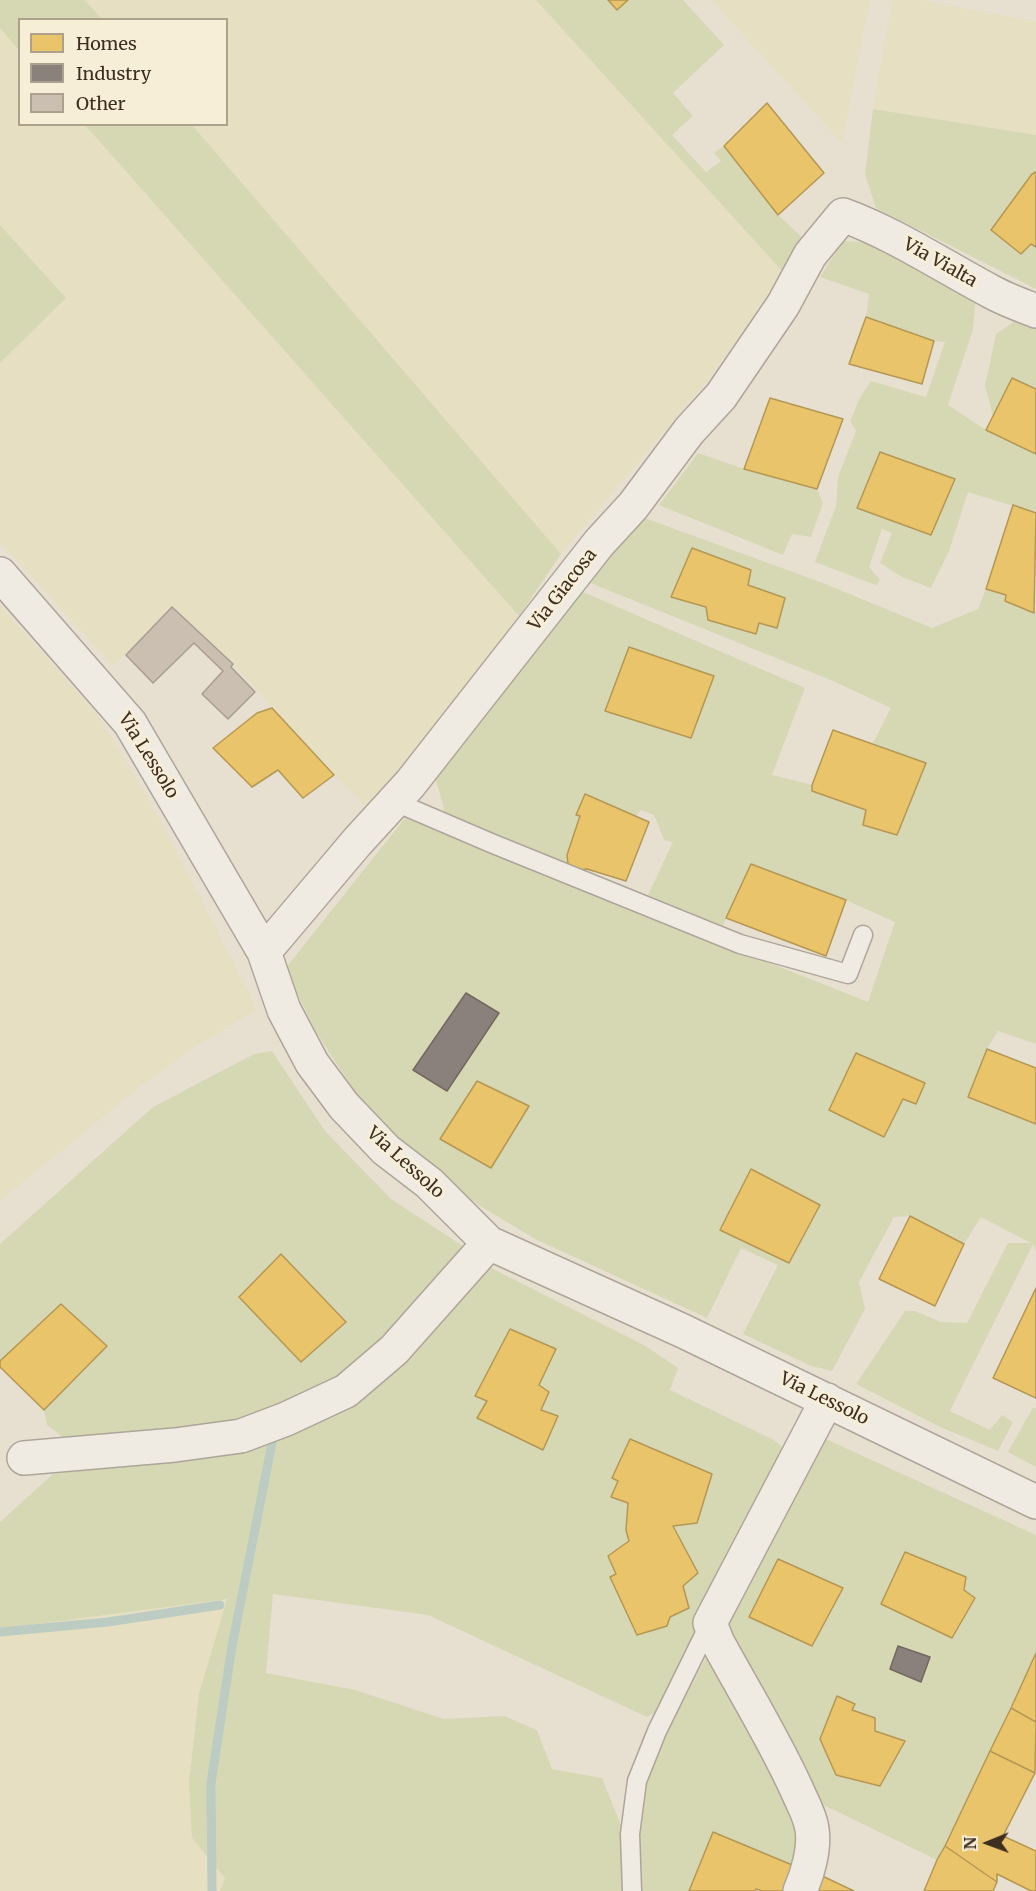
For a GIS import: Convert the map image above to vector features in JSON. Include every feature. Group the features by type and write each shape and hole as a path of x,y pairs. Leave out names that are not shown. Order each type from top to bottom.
{"street":[{"name":"Via Vialta","path":"843,215 888,234 991,292 1036,311"},
{"name":"Via Giacosa","path":"264,952 410,784 599,543 633,506 689,431 721,396 783,305 810,255 843,215"},
{"name":"Via Lessolo","path":"0,574 130,723 264,952 284,1010 312,1063 344,1106 386,1150 429,1183 489,1243 683,1331 1036,1502"},
{"path":"24,1458 175,1445 241,1436 346,1391 394,1350 489,1243"},
{"path":"800,1891 805,1879 813,1829 789,1773 717,1641 710,1623 827,1400"}],"lane":[{"path":"393,801 740,944 848,974 863,934"},
{"path":"632,1891 630,1834 637,1781 657,1731 710,1623"}],"shaded area":[{"path":"85,0 536,0 783,272 712,375 561,554 193,126 228,126 228,18 101,18"},
{"path":"711,0 870,0 842,143"},
{"path":"892,0 921,0 1036,22 1036,135 873,109"},
{"path":"0,28 18,49 18,126 86,126 519,616 369,809 334,775 233,664 172,608 113,666 0,542 0,363 65,298 0,225"},
{"path":"0,605 98,715 153,806 249,992 256,1011 192,1049 139,1088 0,1201"},
{"path":"227,1598 199,1694 192,1838 225,1878 220,1891 0,1891 0,1629"}],"green space":[{"path":"0,0 85,0 101,18 18,18 18,49 0,28"},
{"path":"536,0 608,0 617,10 628,0 683,0 724,45 673,93 693,116 672,135 706,172 721,161 714,153 724,146 778,215 804,239 783,272"},
{"path":"873,109 1036,135 1036,289 876,208 865,174"},
{"path":"86,126 193,126 561,554 519,616"},
{"path":"0,225 66,298 0,363"},
{"path":"843,241 883,243 976,294 973,330 948,405 986,430 1036,454 1036,513 968,492 949,551 931,588 902,577 880,563 892,533 882,529 869,567 880,580 876,585 815,562 836,506 838,477 856,431 850,421 860,398 871,381 926,397 945,342 934,341 866,317 869,294 820,277"},
{"path":"1021,317 1036,324 1036,389 1012,378 993,416 985,386 996,334"},
{"path":"698,453 744,469 817,489 823,503 811,537 792,534 783,555 659,505"},
{"path":"639,516 823,583 932,628 978,609 986,589 1006,595 1005,601 1034,613 1036,609 1036,1044 998,1031 987,1049 968,1097 1036,1124 1036,1251 1033,1244 950,1411 990,1430 1002,1415 1013,1422 998,1451 940,1427 856,1384 905,1311 915,1311 941,1322 967,1323 1008,1243 1031,1243 981,1217 964,1244 910,1216 894,1217 859,1282 865,1309 832,1371 811,1366 743,1334 778,1265 741,1248 707,1318 535,1239 439,1181 378,1127 316,1032 285,969 405,818 868,1002 895,922 846,900 826,956 726,918 723,926 648,895 673,842 664,840 654,815 641,810 635,817 585,794 577,814 580,816 567,855 571,867 445,818 434,775 576,589 805,688 772,775 812,785 812,791 866,810 863,825 897,835 926,763 873,743 891,708 833,681 583,580"},
{"path":"272,1051 325,1131 391,1199 466,1248 373,1354 312,1394 255,1417 178,1431 67,1440 47,1425 44,1410 107,1346 62,1304 0,1361 0,1244 153,1107 254,1054"},
{"path":"485,1265 644,1345 678,1368 670,1390 774,1440 789,1453 687,1657 655,1713 647,1717 428,1615 273,1594 266,1673 355,1690 444,1719 504,1716 537,1730 552,1769 602,1778 622,1828 626,1891 220,1891 225,1878 192,1838 189,1782 199,1694 227,1599 0,1629 0,1522 53,1474 115,1466 261,1439"},
{"path":"1036,1407 1036,1467 1008,1452 1032,1409"},
{"path":"817,1435 1036,1535 1036,1653 937,1860 811,1799 725,1627"},
{"path":"713,1644 797,1800 797,1867 713,1832 689,1891 641,1891 638,1862 640,1797 667,1732"}],"building: Homes":[{"path":"608,0 628,0 617,10"},
{"path":"767,103 824,173 778,215 724,146"},
{"path":"1036,172 1036,247 1031,244 1021,254 991,230 1032,174"},
{"path":"866,317 934,341 922,384 849,364"},
{"path":"1012,378 1036,389 1036,454 986,430"},
{"path":"770,398 843,419 817,489 744,469"},
{"path":"880,452 955,479 931,535 857,508"},
{"path":"1013,505 1036,513 1034,613 1005,601 1006,595 986,589"},
{"path":"692,548 751,570 748,585 785,598 777,628 759,623 756,634 708,620 706,607 671,597"},
{"path":"629,647 714,676 691,738 605,711"},
{"path":"272,708 334,775 303,798 278,770 252,787 213,748 257,713"},
{"path":"833,730 926,763 897,835 863,825 866,810 812,791 812,785"},
{"path":"585,794 649,822 626,881 587,869 577,870 568,864 567,855 580,816 576,815"},
{"path":"751,864 846,900 826,956 726,918"},
{"path":"987,1049 1036,1068 1036,1124 968,1097"},
{"path":"856,1053 925,1083 916,1104 903,1099 884,1137 829,1110"},
{"path":"477,1081 529,1106 491,1168 440,1139"},
{"path":"751,1169 820,1205 789,1263 720,1230"},
{"path":"910,1216 964,1244 935,1306 879,1279"},
{"path":"281,1254 346,1322 301,1362 239,1297"},
{"path":"1036,1288 1036,1398 993,1378"},
{"path":"61,1304 107,1346 44,1410 0,1367 0,1361"},
{"path":"510,1329 556,1349 539,1385 549,1392 541,1410 558,1416 543,1450 477,1418 487,1401 475,1396"},
{"path":"630,1439 712,1474 697,1523 673,1526 698,1573 683,1586 689,1608 670,1617 667,1626 637,1635 610,1577 616,1574 608,1556 629,1541 626,1530 628,1503 611,1497 618,1481 612,1478"},
{"path":"905,1552 966,1577 964,1590 975,1598 952,1638 881,1604"},
{"path":"778,1559 843,1588 812,1646 749,1617"},
{"path":"1036,1653 1036,1722 1011,1708"},
{"path":"837,1696 855,1704 852,1710 875,1718 875,1731 905,1741 880,1786 836,1775 820,1739"},
{"path":"1011,1708 1036,1722 1035,1773 990,1751"},
{"path":"990,1751 1035,1773 1003,1836 1036,1851 1036,1891 1031,1891 997,1874 997,1882 945,1846"},
{"path":"713,1832 797,1867 786,1891 756,1889 755,1891 689,1891"},
{"path":"945,1846 997,1882 993,1891 924,1891"},
{"path":"816,1873 854,1891 811,1891"}],"building: Industry":[{"path":"466,993 499,1013 447,1091 413,1070"},
{"path":"898,1646 930,1657 921,1682 890,1669"}],"building: Other":[{"path":"172,607 233,664 231,667 255,692 228,719 202,694 223,671 194,643 153,683 126,655"}],"waterway":[{"path":"212,1891 211,1783 232,1646 273,1438"},
{"path":"0,1632 108,1622 220,1605"}]}
